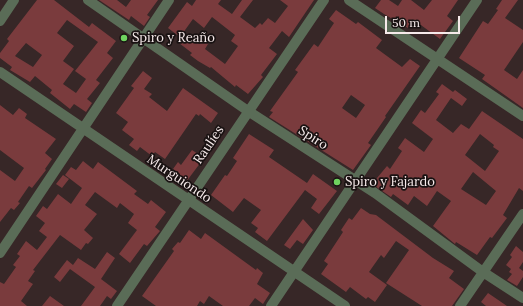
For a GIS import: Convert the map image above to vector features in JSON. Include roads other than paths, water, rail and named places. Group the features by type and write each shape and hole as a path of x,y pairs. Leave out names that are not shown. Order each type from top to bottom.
{"street":[{"path":"0,21 14,0"},
{"name":"Spiro","path":"88,0 248,111 354,180 483,272 523,298"},
{"path":"0,253 169,0"},
{"name":"Raulíes","path":"117,306 324,0"},
{"path":"349,0 437,57 523,116"},
{"path":"271,306 354,180 477,0"},
{"name":"Murguiondo","path":"0,72 344,306"},
{"path":"460,306 523,214"}],"place":[{"name":"Spiro y Reaño","path":"124,38"},
{"name":"Spiro y Fajardo","path":"337,182"}]}
